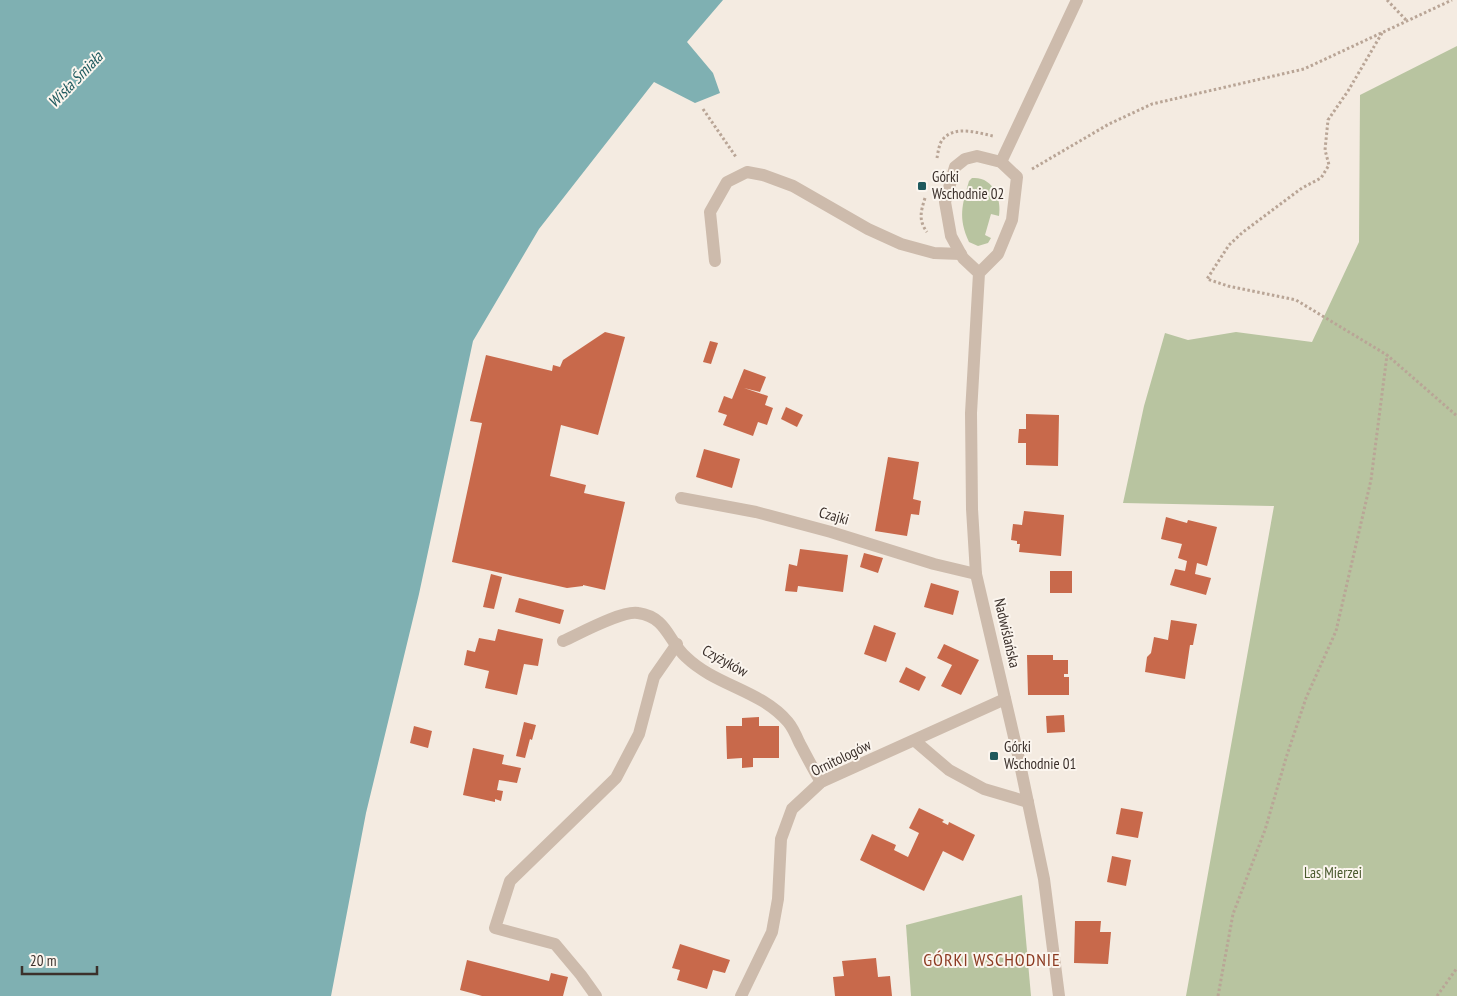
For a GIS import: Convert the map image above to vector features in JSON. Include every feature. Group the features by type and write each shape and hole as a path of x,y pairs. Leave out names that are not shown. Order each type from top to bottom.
{"street":[{"path":"1001,162 1077,0"},
{"path":"977,156 1001,162 1016,178 1012,220 998,254 979,273 961,254 951,236 945,202 955,167 964,158 977,156"},
{"path":"715,261 710,212 727,182 746,172 763,175 794,186 868,230 901,244 934,253 961,254"},
{"name":"Nadwiślańska","path":"979,273 971,413 972,509 976,574 1044,880 1059,996"},
{"name":"Czajki","path":"681,498 756,512 831,532 934,564 976,574"},
{"name":"Czyżyków","path":"563,641 622,615 634,612 646,614 657,620 666,629 685,657 707,672 754,695 776,710 790,724 820,782"},
{"path":"596,996 555,944 495,928 510,881 616,778 638,734 654,677 677,644"},
{"name":"Ornitologów","path":"741,996 772,932 778,899 781,839 792,809 820,782 1005,699"},
{"path":"915,741 949,770 984,789 1028,802"}],"path":[{"path":"1388,0 1408,21"},
{"path":"1016,178 1109,124 1152,104 1304,68 1452,0"},
{"path":"1382,33 1328,120 1325,150 1328,165 1321,178 1302,188 1243,232 1229,245 1207,279 1228,286 1296,300 1387,355 1457,416"},
{"path":"704,109 746,172"},
{"path":"1218,996 1233,914 1265,830 1306,698 1336,631 1371,480 1387,355"},
{"path":"1437,996 1457,968"}],"green space":[{"name":"Las Mierzei","path":"1457,46 1457,996 1186,996 1274,506 1123,503 1144,406 1165,333 1188,340 1236,332 1312,342 1359,242 1360,95"},
{"path":"972,178 979,178 991,185 997,196 1000,209 999,216 991,214 985,235 991,238 988,243 978,246 969,242 962,218 964,197 969,181"},
{"path":"1022,895 1031,996 911,996 906,925"}],"water":[{"name":"Wisła Śmiała","path":"0,0 723,0 687,42 713,73 720,93 695,103 654,82 539,229 473,341 419,594 366,813 331,996 0,996"}],"building":[{"path":"605,332 625,337 598,435 561,425 550,476 586,485 584,493 625,502 605,590 583,585 567,588 452,562 482,423 470,421 486,355 552,371 553,365 560,367 563,360"},
{"path":"710,341 718,343 711,364 703,362"},
{"path":"744,369 766,377 760,392 744,388 768,396 765,405 773,408 767,425 758,422 753,436 723,425 727,415 718,412 724,396 732,399"},
{"path":"786,407 803,415 797,427 781,419"},
{"path":"1026,414 1059,415 1058,466 1026,465 1026,443 1018,443 1019,429 1026,429"},
{"path":"704,449 740,459 732,488 696,477"},
{"path":"888,457 919,462 913,499 921,501 919,515 911,514 907,536 875,531"},
{"path":"1024,511 1064,515 1061,556 1019,552 1020,544 1017,544 1017,541 1011,540 1013,524 1022,525"},
{"path":"1166,517 1187,523 1188,520 1217,527 1207,566 1197,563 1195,574 1211,578 1206,595 1170,585 1175,569 1185,571 1187,561 1178,558 1182,544 1161,539"},
{"path":"800,549 848,555 843,592 798,586 797,592 785,591 789,564 797,566"},
{"path":"864,553 883,558 878,573 860,567"},
{"path":"1050,571 1072,571 1072,593 1050,593"},
{"path":"491,574 502,577 494,609 483,607"},
{"path":"931,583 959,591 953,615 924,607"},
{"path":"519,598 564,610 560,624 515,612"},
{"path":"1171,620 1197,624 1193,645 1190,645 1185,679 1145,672 1147,657 1151,653 1154,637 1168,640"},
{"path":"874,625 896,633 886,662 864,654"},
{"path":"498,629 543,639 538,666 524,664 517,695 485,688 489,671 464,665 467,650 475,652 479,638 495,641"},
{"path":"944,644 979,660 961,695 941,686 952,665 937,658"},
{"path":"1027,655 1053,655 1053,660 1068,660 1068,674 1064,674 1064,677 1069,677 1069,695 1028,695"},
{"path":"906,667 926,677 919,691 899,682"},
{"path":"1064,715 1065,732 1047,733 1046,716"},
{"path":"759,717 759,726 779,726 779,758 753,758 753,767 742,768 742,758 727,759 726,726 742,726 742,718"},
{"path":"524,722 536,725 525,758 516,756"},
{"path":"414,726 432,731 428,748 410,743"},
{"path":"473,748 504,755 502,764 521,768 517,783 499,780 497,790 503,791 501,801 495,799 495,802 463,795"},
{"path":"919,808 944,820 942,822 948,825 949,822 975,835 963,861 943,851 924,891 860,860 872,834 896,845 894,850 908,857 919,833 909,828"},
{"path":"1121,808 1143,812 1138,838 1116,834"},
{"path":"1112,856 1131,860 1126,886 1107,882"},
{"path":"1075,921 1101,921 1100,932 1111,932 1108,964 1074,963"},
{"path":"680,944 730,960 725,973 713,970 707,989 677,980 680,970 672,968"},
{"path":"876,958 878,977 890,976 892,996 835,996 833,977 844,976 842,961"},
{"path":"467,960 549,981 551,973 568,977 563,996 482,996 460,990"}],"place":[{"name":"Górki Wschodnie 02","path":"922,186"},
{"name":"Górki Wschodnie 01","path":"994,756"}],"district":[{"name":"GÓRKI WSCHODNIE","path":"992,960"}]}
